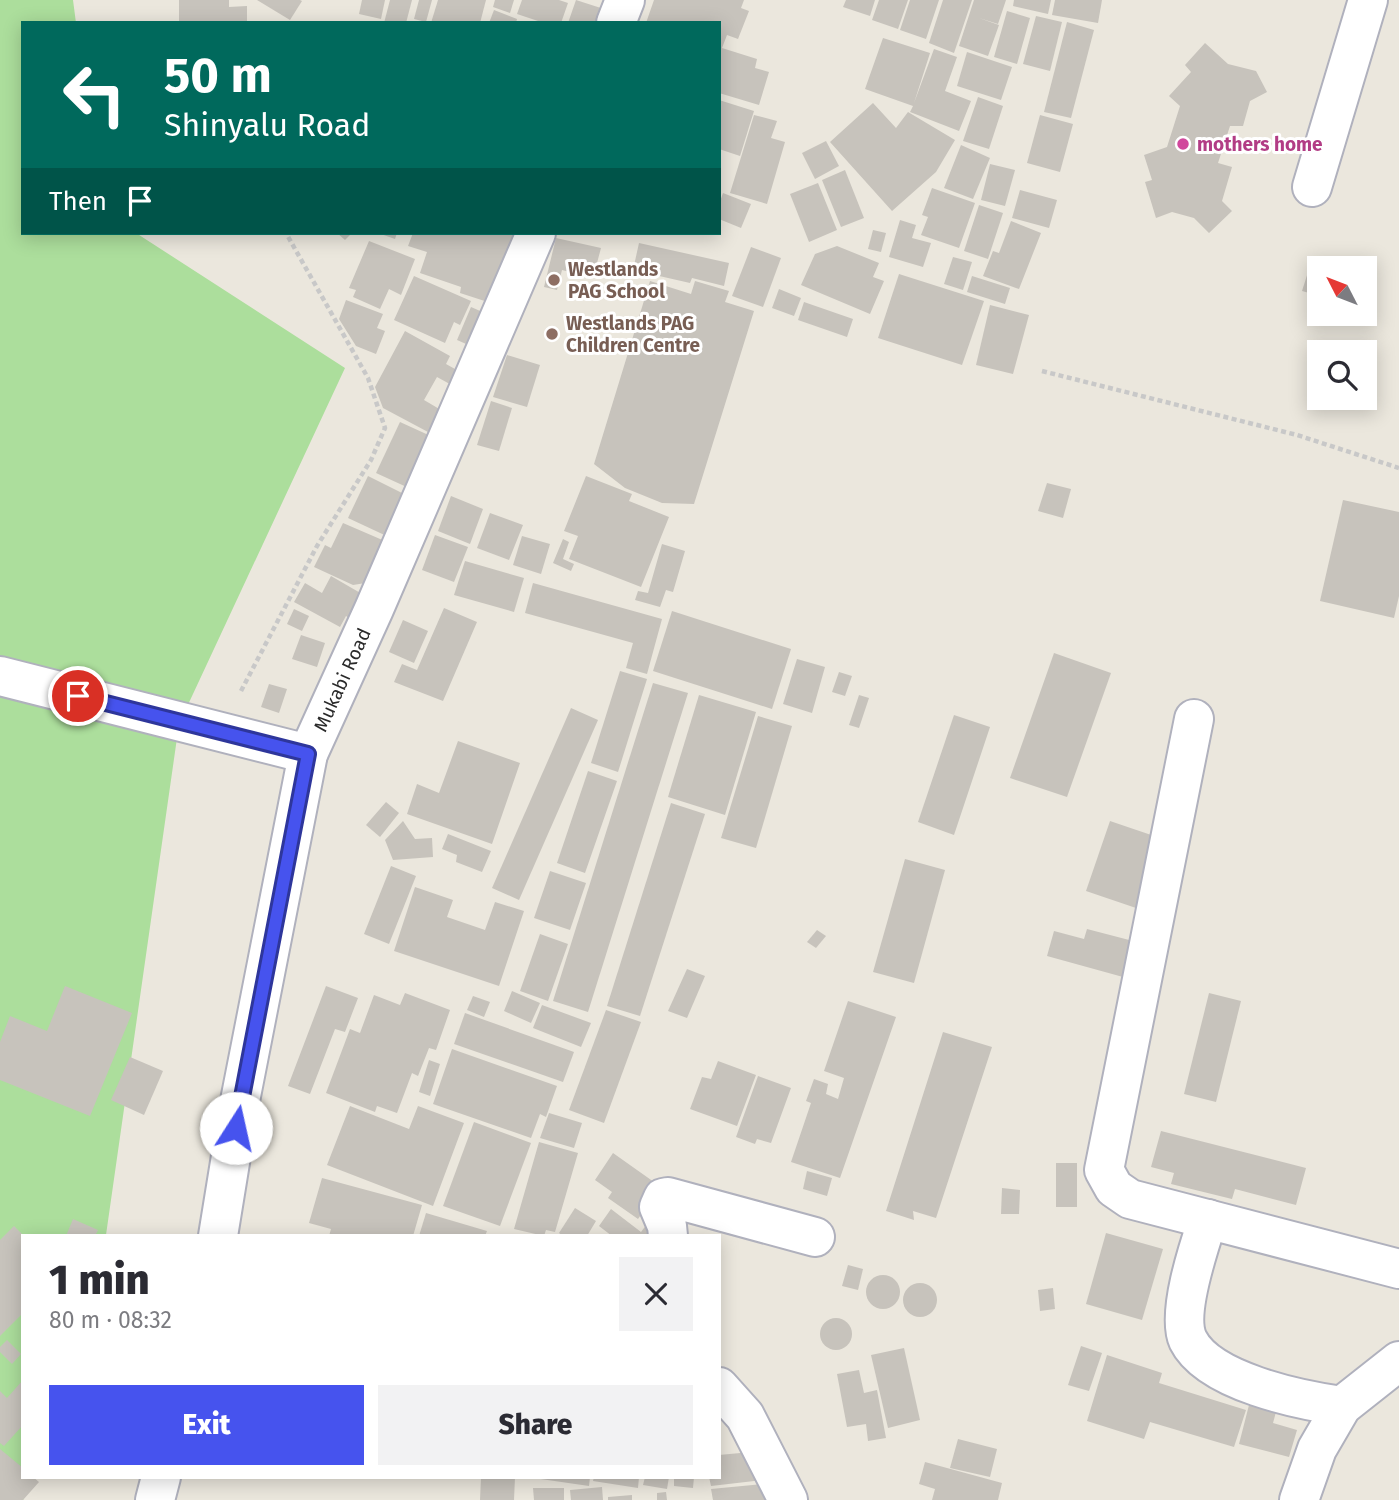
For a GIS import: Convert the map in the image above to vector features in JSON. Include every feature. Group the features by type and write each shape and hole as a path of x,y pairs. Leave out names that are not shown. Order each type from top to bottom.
{"street":[{"path":"617,21 625,0"},
{"path":"1312,187 1368,0"},
{"name":"Mukabi Road","path":"218,1234 240,1101 308,754 413,520 535,235"},
{"path":"0,676 308,754"},
{"path":"1194,719 1104,1170 1114,1188 1130,1199 1399,1269"},
{"path":"668,1234 659,1207 663,1198 668,1197 815,1237"},
{"path":"1208,1219 1194,1261 1185,1312 1187,1339 1200,1355 1222,1370 1260,1388 1298,1399 1342,1406"},
{"path":"1299,1500 1317,1449 1342,1406 1399,1360"},
{"path":"721,1389 745,1416 788,1500"},
{"path":"155,1500 160,1479"}],"path":[{"path":"234,736 241,689 317,546 371,460 385,428 368,378 287,235"},
{"path":"1042,371 1297,435 1399,468"}],"green space":[{"path":"0,0 73,0 76,21 21,21 21,235 139,235 345,368 179,724 106,1234 21,1234 21,1479 35,1479 23,1500 0,1500"}],"building":[{"path":"179,0 229,0 229,7 247,6 247,21 179,21"},
{"path":"257,0 300,0 302,1 290,20"},
{"path":"362,0 385,0 381,19 359,14"},
{"path":"390,0 412,0 407,21 385,21"},
{"path":"419,0 432,0 426,21 414,19"},
{"path":"438,0 486,0 481,21 432,21"},
{"path":"495,0 514,0 510,13 493,7"},
{"path":"522,0 559,0 568,3 562,21 538,21 517,14"},
{"path":"576,0 607,10 603,21 569,21"},
{"path":"654,0 744,0 741,8 749,11 738,39 727,35 722,48 757,59 755,68 769,72 759,105 721,94 721,21 647,21"},
{"path":"846,0 875,0 870,16 843,7"},
{"path":"879,0 908,0 898,29 872,20"},
{"path":"910,0 939,0 926,39 900,30"},
{"path":"943,0 972,0 954,53 929,43"},
{"path":"974,0 1006,0 998,24 979,18 999,25 988,56 959,46"},
{"path":"1014,0 1051,0 1048,14 1013,6"},
{"path":"1055,0 1102,0 1098,23 1052,15"},
{"path":"494,10 517,19 516,21 490,21"},
{"path":"1007,11 1030,18 1017,64 994,57"},
{"path":"1036,16 1062,22 1050,71 1023,64"},
{"path":"1067,22 1094,30 1071,118 1044,112"},
{"path":"883,38 930,53 914,103 934,49 957,57 945,91 971,101 959,131 910,112 913,106 865,89"},
{"path":"1205,43 1228,64 1256,71 1267,92 1250,101 1243,126 1230,126 1218,163 1232,167 1222,201 1232,211 1209,233 1194,218 1172,212 1156,218 1145,182 1152,180 1144,155 1167,147 1180,106 1169,96 1191,72 1185,65"},
{"path":"967,52 1012,67 1001,100 957,86"},
{"path":"978,97 1003,106 989,149 963,141"},
{"path":"721,101 754,111 740,156 721,150"},
{"path":"873,103 896,128 908,112 955,140 936,172 892,211 830,142"},
{"path":"754,115 777,121 771,138 785,142 767,204 730,193"},
{"path":"1040,115 1073,124 1060,172 1027,163"},
{"path":"826,141 839,166 815,179 802,153"},
{"path":"961,145 990,158 973,199 944,188"},
{"path":"990,164 1015,170 1005,206 981,200"},
{"path":"845,170 864,218 841,227 822,180"},
{"path":"818,183 837,230 809,242 790,194"},
{"path":"932,188 975,203 959,248 921,235 928,217 922,215"},
{"path":"1020,190 1057,200 1049,228 1012,218"},
{"path":"723,193 751,204 741,228 721,220"},
{"path":"979,205 1003,213 988,259 964,251"},
{"path":"900,220 916,225 912,238 931,243 923,267 889,257"},
{"path":"1011,221 1041,233 1019,289 983,276 993,251 999,253"},
{"path":"873,230 886,233 881,252 868,249"},
{"path":"412,235 520,235 497,305 460,293 461,287 420,273 427,252 408,246"},
{"path":"556,238 601,248 593,278 562,270 557,290 544,287"},
{"path":"369,241 415,259 401,295 389,289 380,309 353,297 356,290 349,288"},
{"path":"639,243 729,263 724,286 692,278 690,283 633,270"},
{"path":"837,246 879,263 873,277 884,281 870,314 801,285 815,254"},
{"path":"751,247 781,258 763,307 732,296"},
{"path":"953,257 972,262 963,290 944,284"},
{"path":"899,274 984,301 962,365 878,338"},
{"path":"1307,275 1307,292 1302,291"},
{"path":"414,276 471,301 460,325 454,322 445,343 394,320"},
{"path":"972,276 1010,288 1005,304 967,292"},
{"path":"650,281 691,294 695,281 729,291 725,302 754,311 694,504 662,503 625,488 594,464"},
{"path":"779,289 801,298 794,316 772,308"},
{"path":"346,300 383,314 377,328 385,331 376,354 356,346 339,319"},
{"path":"804,302 853,319 847,337 798,320"},
{"path":"990,305 1029,315 1013,374 976,365"},
{"path":"471,307 494,317 480,350 457,340"},
{"path":"405,331 450,356 446,364 464,374 457,388 437,377 424,400 441,410 428,432 383,408 375,387"},
{"path":"507,355 540,365 527,407 493,397"},
{"path":"491,401 512,408 499,451 477,445"},
{"path":"400,422 435,438 411,489 376,473"},
{"path":"368,476 404,494 393,539 348,518"},
{"path":"586,476 632,494 629,501 669,517 641,587 569,559 578,536 564,531"},
{"path":"1047,483 1071,489 1063,518 1038,511"},
{"path":"451,496 483,509 470,544 438,531"},
{"path":"1343,500 1399,512 1399,596 1394,618 1320,601"},
{"path":"490,513 523,525 509,560 477,548"},
{"path":"343,523 394,545 378,581 353,585 314,567 325,545 331,548"},
{"path":"435,535 468,547 454,582 422,570"},
{"path":"522,536 550,544 541,574 513,565"},
{"path":"563,539 569,542 563,559 574,564 571,571 553,563"},
{"path":"662,544 685,551 673,592 666,590 660,607 635,600 638,591 648,593"},
{"path":"465,561 524,578 514,612 454,595"},
{"path":"331,576 369,598 355,622 346,616 340,627 294,602 305,583 322,593"},
{"path":"533,583 662,619 647,674 626,668 633,643 525,613"},
{"path":"444,608 477,622 443,701 394,682 402,664 417,670"},
{"path":"294,609 309,616 302,631 287,624"},
{"path":"672,611 791,649 772,709 653,671"},
{"path":"403,620 428,631 414,663 389,652"},
{"path":"301,635 325,643 317,667 292,659"},
{"path":"1054,653 1111,673 1067,797 1010,778"},
{"path":"797,659 825,667 812,713 783,704"},
{"path":"620,671 647,679 618,772 591,763"},
{"path":"839,672 852,676 845,696 832,692"},
{"path":"653,683 688,693 588,1012 553,1001"},
{"path":"269,684 287,689 279,713 261,707"},
{"path":"699,695 756,712 725,815 668,797"},
{"path":"859,695 869,698 859,728 849,725"},
{"path":"571,708 598,720 519,900 492,888"},
{"path":"954,715 990,727 954,835 918,822"},
{"path":"758,716 792,726 756,848 721,838"},
{"path":"458,741 520,763 492,844 407,814 417,784 439,793"},
{"path":"588,771 617,781 585,873 557,863"},
{"path":"386,802 399,813 380,837 366,825"},
{"path":"671,803 705,814 640,1016 607,1006"},
{"path":"403,821 415,839 432,838 433,857 393,860 385,840"},
{"path":"1110,821 1160,838 1136,908 1086,891"},
{"path":"448,834 491,851 482,872 456,862 457,855 442,849"},
{"path":"905,859 945,870 914,983 873,972"},
{"path":"391,866 416,876 389,944 364,934"},
{"path":"550,871 586,883 570,930 534,918"},
{"path":"415,887 453,900 447,917 485,930 495,902 524,911 499,986 394,951"},
{"path":"1087,929 1133,941 1123,977 1047,956 1054,931 1084,939"},
{"path":"817,930 826,936 816,948 807,942"},
{"path":"540,934 568,944 548,1001 520,991"},
{"path":"687,969 705,976 687,1018 668,1011"},
{"path":"65,986 132,1013 90,1116 0,1080 0,1042 10,1016 47,1031"},
{"path":"326,986 358,998 345,1032 335,1029 310,1094 288,1086"},
{"path":"512,991 540,1003 531,1023 504,1011"},
{"path":"405,993 450,1010 436,1050 429,1048 418,1076 412,1073 397,1113 377,1106 375,1112 326,1093 350,1029 360,1033 374,995 400,1005"},
{"path":"1209,993 1241,1001 1216,1102 1184,1094"},
{"path":"473,996 490,1002 484,1017 467,1010"},
{"path":"848,1001 896,1017 840,1178 791,1162 811,1103 806,1101 814,1079 828,1084 826,1094 838,1099 844,1078 824,1071"},
{"path":"542,1005 591,1023 581,1047 533,1028"},
{"path":"606,1010 641,1022 604,1123 569,1110"},
{"path":"465,1013 574,1052 563,1082 454,1044"},
{"path":"943,1032 992,1047 936,1218 913,1211 914,1220 886,1211"},
{"path":"452,1049 557,1086 546,1117 540,1114 531,1138 433,1104"},
{"path":"130,1057 163,1071 144,1115 111,1100"},
{"path":"429,1060 440,1064 430,1096 419,1092"},
{"path":"718,1061 756,1075 737,1126 690,1109 702,1077 711,1079"},
{"path":"758,1076 791,1088 771,1143 757,1139 755,1144 736,1137"},
{"path":"350,1106 409,1129 418,1106 464,1123 433,1206 327,1165"},
{"path":"549,1113 582,1123 574,1148 540,1138"},
{"path":"474,1122 531,1143 500,1226 443,1206"},
{"path":"1161,1131 1306,1168 1296,1205 1235,1189 1232,1199 1171,1184 1174,1173 1151,1167"},
{"path":"539,1142 578,1153 555,1232 546,1230 545,1234 535,1234 514,1229"},
{"path":"613,1153 661,1187 638,1219 608,1198 612,1192 595,1180"},
{"path":"1056,1163 1077,1163 1077,1207 1056,1207"},
{"path":"807,1171 832,1178 827,1196 803,1189"},
{"path":"322,1178 422,1205 414,1234 330,1234 331,1229 309,1223"},
{"path":"1002,1188 1020,1190 1019,1214 1001,1214"},
{"path":"575,1208 596,1221 588,1234 559,1233"},
{"path":"611,1209 641,1232 647,1224 652,1234 609,1234 599,1226"},
{"path":"426,1213 487,1231 486,1234 420,1234"},
{"path":"73,1219 98,1230 96,1234 67,1234"},
{"path":"14,1226 22,1234 21,1315 0,1336 0,1240"},
{"path":"1106,1233 1163,1249 1142,1320 1086,1304"},
{"path":"848,1265 863,1269 858,1290 842,1286"},
{"path":"883,1275 895,1280 900,1292 895,1304 883,1309 871,1304 866,1292 871,1280"},
{"path":"920,1283 932,1288 937,1300 932,1312 920,1317 908,1312 903,1300 908,1288"},
{"path":"1053,1288 1055,1309 1040,1311 1038,1290"},
{"path":"836,1318 848,1322 852,1334 848,1346 836,1350 824,1346 820,1334 824,1322"},
{"path":"7,1340 21,1354 12,1364 0,1352 0,1347"},
{"path":"1081,1346 1102,1353 1089,1391 1068,1385"},
{"path":"904,1348 920,1420 888,1428 871,1355"},
{"path":"1107,1355 1162,1373 1159,1383 1246,1410 1234,1447 1150,1422 1144,1439 1087,1421"},
{"path":"859,1370 864,1393 877,1390 886,1438 868,1441 866,1424 847,1427 837,1374"},
{"path":"21,1382 21,1427 4,1446 0,1443 0,1391 7,1398"},
{"path":"1249,1405 1276,1412 1273,1423 1297,1430 1289,1457 1239,1444"},
{"path":"958,1439 997,1449 990,1477 950,1468"},
{"path":"0,1449 21,1466 21,1479 35,1479 39,1482 23,1500 0,1500"},
{"path":"751,1452 763,1480 711,1486 709,1479 721,1479 721,1455"},
{"path":"925,1462 1002,1483 998,1500 932,1500 935,1489 919,1484"},
{"path":"481,1479 515,1479 514,1500 480,1500"},
{"path":"541,1479 590,1479 589,1486"},
{"path":"594,1479 639,1479 638,1488"},
{"path":"644,1479 669,1479 667,1489 643,1485"},
{"path":"674,1479 694,1479 693,1488 674,1486"},
{"path":"763,1484 765,1500 713,1500 711,1489"},
{"path":"602,1487 603,1500 571,1500 570,1490"},
{"path":"533,1488 564,1488 564,1500 534,1500"},
{"path":"666,1492 667,1500 657,1500 657,1493"},
{"path":"632,1495 632,1500 608,1500 608,1497"}],"place":[{"name":"mothers home","path":"1183,144"},
{"name":"Westlands PAG School","path":"554,280"},
{"name":"Westlands PAG Children Centre","path":"552,334"}],"route":[{"path":"78,696 308,754 236,1128"}]}
